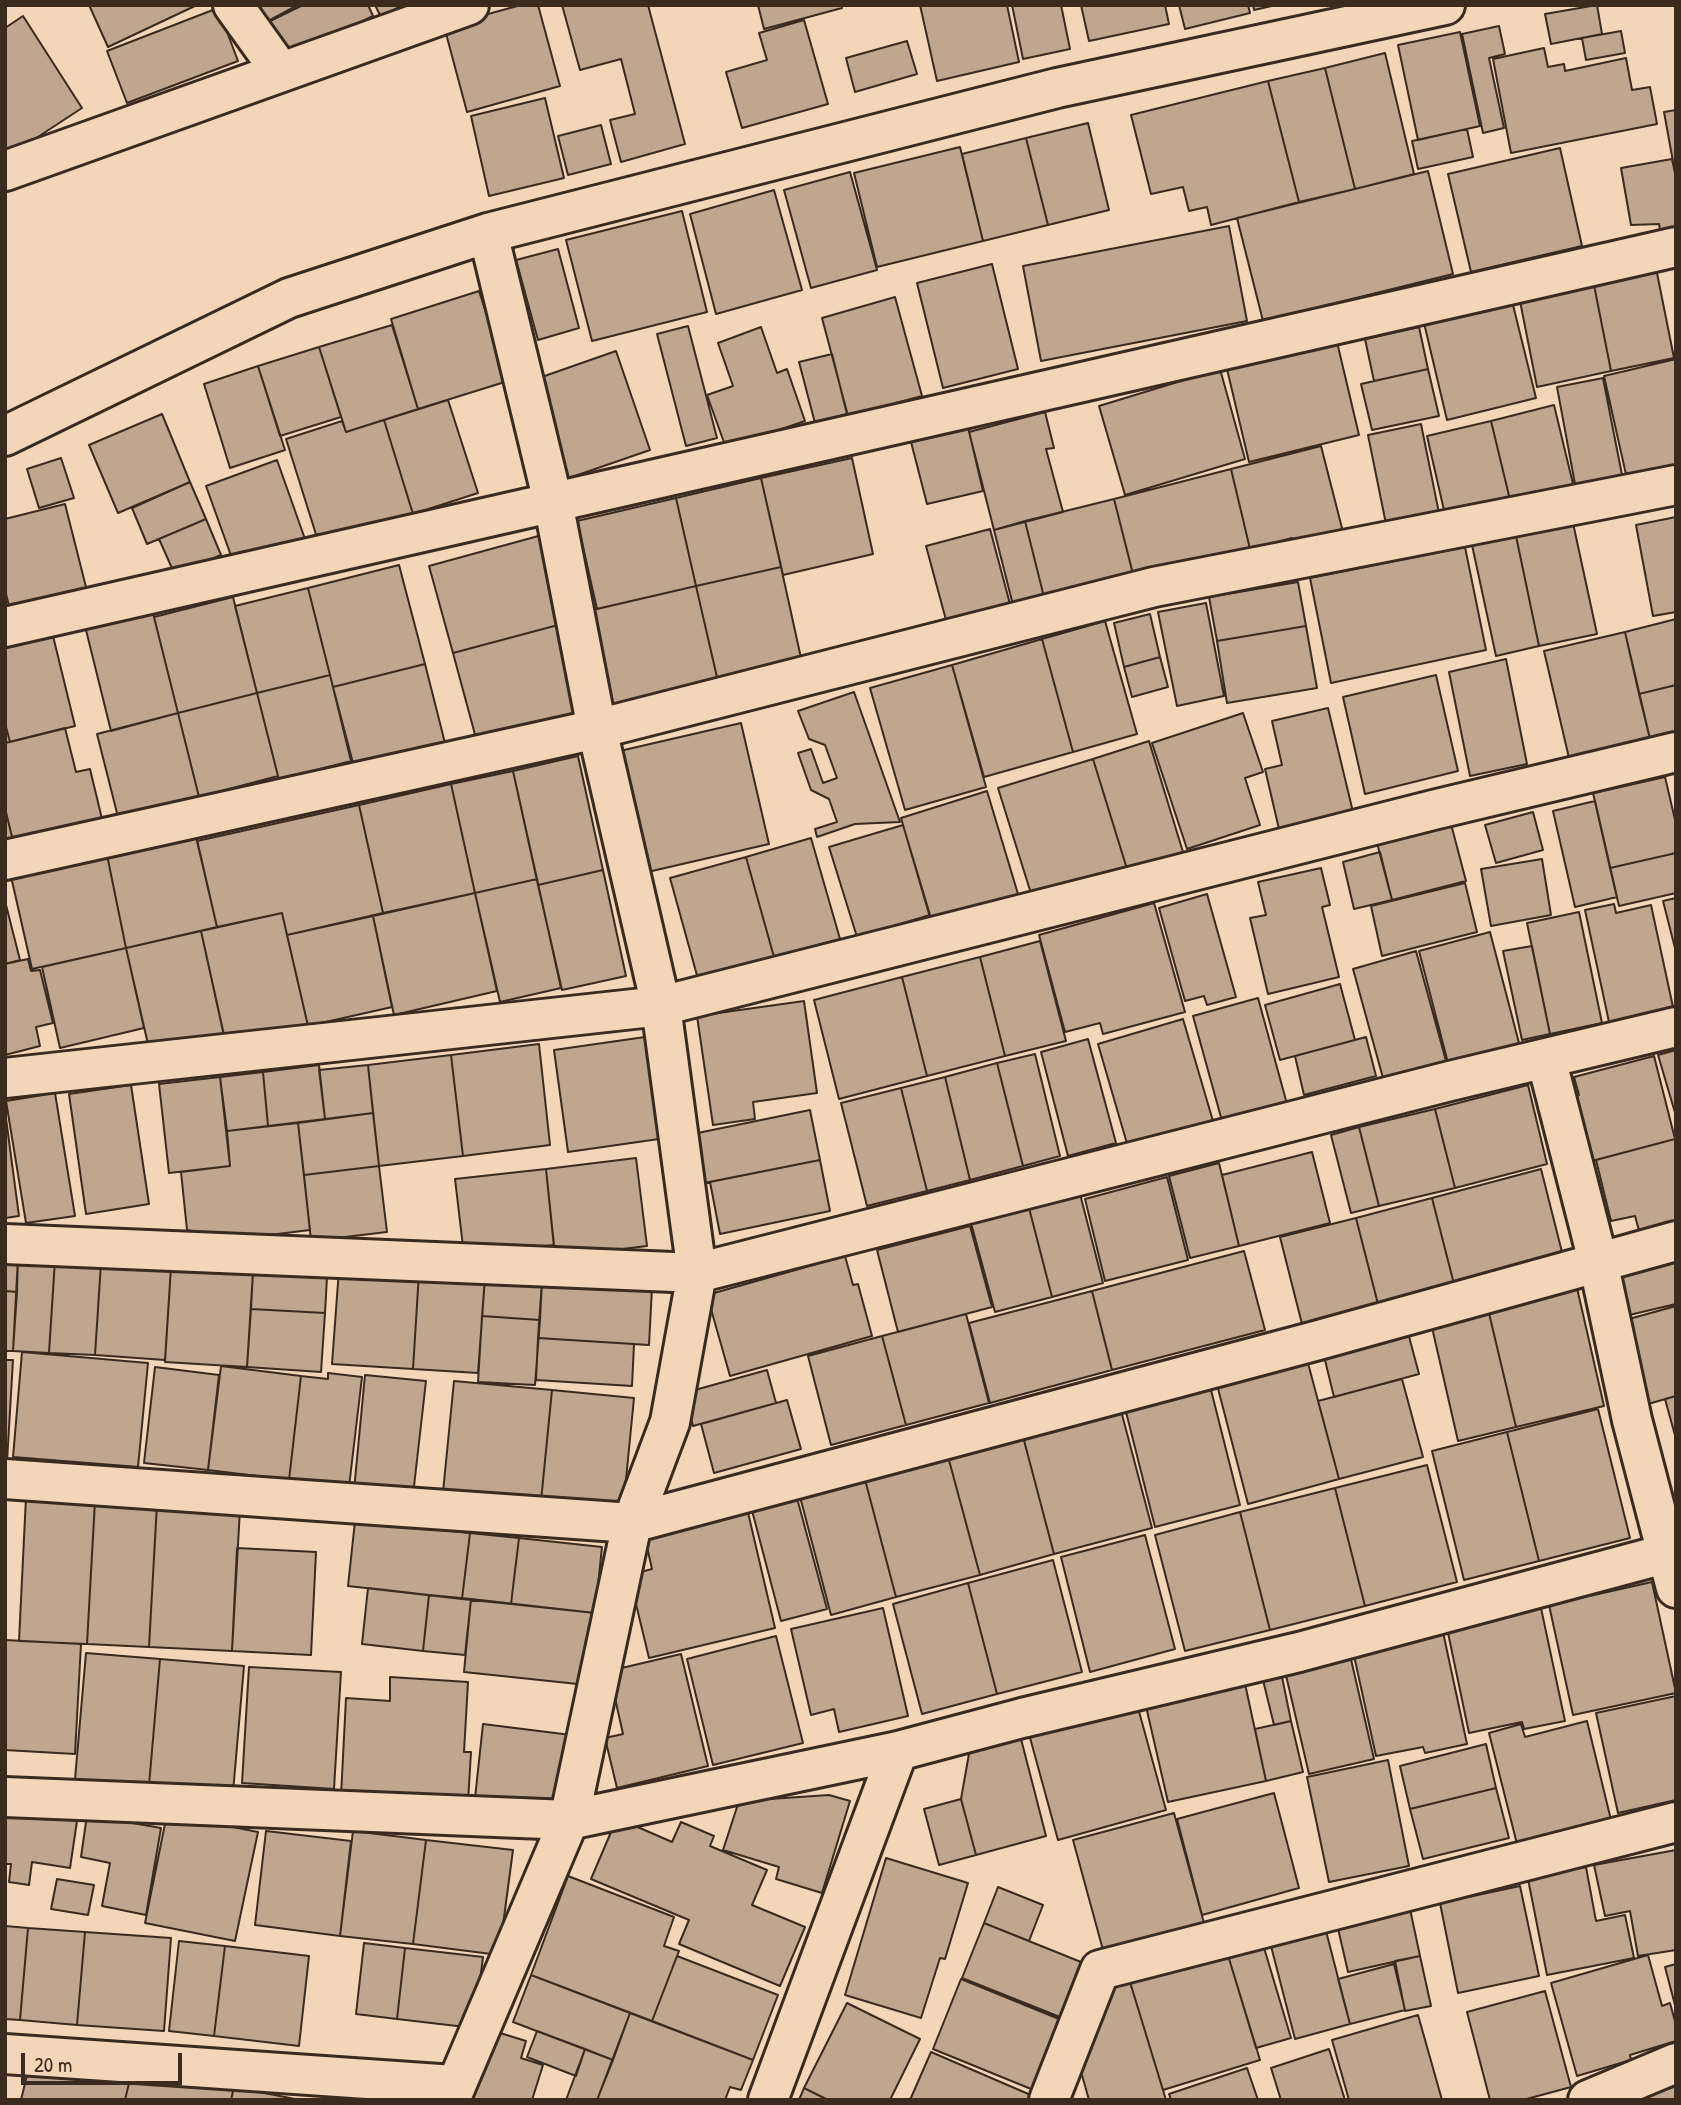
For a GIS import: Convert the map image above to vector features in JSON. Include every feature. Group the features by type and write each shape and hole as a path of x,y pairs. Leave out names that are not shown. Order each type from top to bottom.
{"street":[{"path":"233,5 281,72"},
{"path":"5,171 469,5"},
{"path":"5,436 289,298 488,233 1058,88 1445,5"},
{"path":"5,2054 452,2092 569,1820 632,1523 670,1422 697,1273 662,1006 597,729 553,502 488,233"},
{"path":"5,627 1676,247"},
{"path":"5,860 597,729 1154,587 1676,485"},
{"path":"5,1078 662,1006 1433,810 1676,752"},
{"path":"5,1244 697,1273 1676,1027"},
{"path":"5,1797 569,1820 898,1751 1022,1718 1673,1564 1632,1420 1598,1261 1546,1058"},
{"path":"5,1479 632,1523 1301,1345 1676,1241"},
{"path":"768,2100 898,1751"},
{"path":"1049,2100 1100,1970 1676,1822"},
{"path":"1588,2100 1676,2063"}],"building":[{"path":"89,5 197,5 108,47"},
{"path":"248,5 298,5 259,26"},
{"path":"303,5 368,5 373,16 280,62 262,25"},
{"path":"375,5 403,5 381,17"},
{"path":"521,5 538,5 560,86 467,112 444,26"},
{"path":"562,5 648,5 685,144 621,162 610,120 635,114 621,59 580,70"},
{"path":"758,5 841,5 842,8 764,29"},
{"path":"920,5 1007,5 1019,62 937,81"},
{"path":"1012,5 1061,5 1070,49 1023,59"},
{"path":"1081,5 1165,5 1169,24 1089,41"},
{"path":"1179,5 1248,5 1250,13 1185,29"},
{"path":"1253,5 1276,5 1254,10"},
{"path":"1597,5 1602,34 1551,44 1545,14"},
{"path":"218,8 238,61 127,103 107,51"},
{"path":"23,16 82,108 9,156 5,150 5,28"},
{"path":"804,20 828,104 742,128 726,72 767,60 759,33"},
{"path":"1499,26 1505,54 1489,58 1504,128 1483,133 1462,34"},
{"path":"1621,31 1625,53 1586,60 1582,38"},
{"path":"1460,32 1480,126 1418,140 1398,45"},
{"path":"907,41 917,74 855,92 846,58"},
{"path":"1544,48 1548,67 1564,64 1565,71 1626,58 1632,90 1650,87 1657,124 1511,153 1493,59"},
{"path":"1385,53 1414,174 1355,189 1325,68"},
{"path":"1325,68 1355,189 1299,202 1268,81"},
{"path":"1268,81 1299,202 1211,225 1207,207 1189,211 1183,187 1151,194 1131,115"},
{"path":"545,98 564,178 489,196 471,116"},
{"path":"1676,110 1676,178 1664,112"},
{"path":"1088,123 1109,210 1048,225 1026,138"},
{"path":"601,125 611,164 568,175 558,136"},
{"path":"1467,129 1473,157 1418,169 1412,141"},
{"path":"1026,138 1048,225 983,241 962,154"},
{"path":"960,147 983,241 877,267 854,173"},
{"path":"1560,148 1582,246 1471,272 1448,174"},
{"path":"1672,159 1676,178 1676,237 1662,240 1659,224 1631,225 1621,168"},
{"path":"1428,171 1453,274 1263,321 1237,218"},
{"path":"850,172 877,270 811,288 784,190"},
{"path":"774,190 802,290 716,314 690,214"},
{"path":"682,211 707,312 592,341 566,240"},
{"path":"1229,226 1247,321 1041,361 1023,266"},
{"path":"558,249 579,328 538,340 516,260"},
{"path":"992,264 1018,369 943,388 917,283"},
{"path":"1656,268 1674,358 1611,371 1593,280"},
{"path":"1593,280 1611,371 1537,387 1519,296"},
{"path":"479,291 508,381 418,409 391,319"},
{"path":"895,297 922,396 848,416 822,318"},
{"path":"1512,301 1536,398 1447,420 1424,323"},
{"path":"392,325 418,409 346,432 319,347"},
{"path":"688,326 717,438 686,446 657,334"},
{"path":"761,327 777,373 787,369 805,421 726,448 707,395 733,386 718,343"},
{"path":"1419,327 1428,369 1374,381 1365,339"},
{"path":"1337,342 1359,435 1249,462 1227,369"},
{"path":"319,347 341,417 280,436 258,366"},
{"path":"616,351 650,450 569,478 536,379"},
{"path":"832,354 847,414 815,423 799,362"},
{"path":"1676,359 1676,467 1627,479 1604,376"},
{"path":"258,366 285,450 230,468 204,384"},
{"path":"1220,369 1245,459 1125,495 1099,406"},
{"path":"1428,369 1439,416 1372,430 1361,384"},
{"path":"1603,378 1622,475 1575,484 1557,387"},
{"path":"448,400 478,493 413,514 384,420"},
{"path":"1554,405 1574,488 1511,504 1491,421"},
{"path":"1045,412 1054,448 1046,449 1063,512 994,530 969,432"},
{"path":"162,414 190,482 118,513 89,445"},
{"path":"384,420 413,514 319,544 286,439 342,421 346,432"},
{"path":"1491,421 1511,504 1446,519 1427,436"},
{"path":"1421,424 1440,518 1387,529 1368,435"},
{"path":"968,427 983,491 927,504 911,442"},
{"path":"1321,446 1344,536 1294,548 1292,538 1250,549 1231,469"},
{"path":"61,458 74,498 39,508 27,469"},
{"path":"852,458 873,554 783,575 761,478"},
{"path":"277,460 305,539 234,564 206,486"},
{"path":"1231,469 1250,549 1134,578 1114,499"},
{"path":"761,478 781,567 696,586 676,498"},
{"path":"190,482 206,519 147,544 132,508"},
{"path":"676,498 696,586 597,609 577,521"},
{"path":"1114,499 1134,578 1045,601 1025,521"},
{"path":"65,504 88,595 11,614 5,590 5,519"},
{"path":"1676,517 1676,612 1653,616 1636,525"},
{"path":"206,519 221,555 175,575 159,539"},
{"path":"1025,521 1045,601 1014,609 994,530"},
{"path":"1573,523 1597,634 1539,646 1516,536"},
{"path":"990,529 1010,604 946,620 926,546"},
{"path":"542,535 558,625 453,653 429,566"},
{"path":"1516,536 1539,646 1496,656 1472,545"},
{"path":"1465,547 1486,650 1331,683 1310,578"},
{"path":"399,565 425,664 333,687 308,588"},
{"path":"781,567 803,667 719,686 696,586"},
{"path":"1298,582 1306,626 1217,641 1209,597"},
{"path":"696,586 719,686 611,710 588,611"},
{"path":"308,588 330,675 257,693 235,606"},
{"path":"233,597 257,693 178,713 154,617"},
{"path":"1206,603 1224,696 1177,706 1158,612"},
{"path":"152,609 178,713 111,731 85,626"},
{"path":"1150,614 1160,657 1124,667 1114,623"},
{"path":"1676,619 1676,685 1639,694 1625,632"},
{"path":"1105,621 1137,734 1073,752 1042,639"},
{"path":"558,625 582,713 477,742 453,653"},
{"path":"1306,626 1317,688 1227,703 1217,641"},
{"path":"1625,632 1650,739 1569,758 1544,651"},
{"path":"53,636 75,726 10,742 5,723 5,648"},
{"path":"1042,639 1073,752 984,777 952,665"},
{"path":"1160,657 1168,687 1132,697 1124,667"},
{"path":"1506,659 1527,764 1470,776 1449,672"},
{"path":"425,664 445,743 354,767 333,687"},
{"path":"952,665 986,787 905,810 870,688"},
{"path":"330,675 351,761 279,780 257,693"},
{"path":"1436,675 1458,771 1365,794 1343,697"},
{"path":"1676,685 1676,733 1650,739 1639,694"},
{"path":"854,692 900,822 855,824 817,837 815,829 837,822 829,799 811,790 798,753 811,749 823,783 837,778 825,745 809,739 798,711"},
{"path":"257,693 278,776 199,797 178,713"},
{"path":"1328,708 1353,812 1279,829 1265,769 1282,765 1272,721"},
{"path":"178,713 199,797 118,817 97,734"},
{"path":"1243,713 1263,772 1245,778 1260,825 1187,849 1152,743"},
{"path":"5,723 10,742 5,743"},
{"path":"741,723 769,844 639,874 611,753"},
{"path":"65,728 76,772 90,769 102,819 13,841 5,808 5,743"},
{"path":"1149,741 1183,852 1127,869 1093,759"},
{"path":"578,756 603,870 538,885 513,771"},
{"path":"1093,759 1127,869 1033,900 998,788"},
{"path":"513,771 537,879 475,893 451,784"},
{"path":"1665,777 1676,824 1676,853 1610,868 1593,793"},
{"path":"451,784 475,893 383,913 359,805"},
{"path":"987,791 1021,904 934,931 901,818"},
{"path":"1595,801 1617,897 1575,907 1553,811"},
{"path":"359,805 383,913 287,935 282,913 217,927 197,841"},
{"path":"5,808 13,841 5,843"},
{"path":"1533,812 1543,850 1496,863 1485,825"},
{"path":"1451,824 1466,881 1392,900 1377,843"},
{"path":"903,825 930,915 857,937 829,847"},
{"path":"195,831 217,927 126,948 106,850"},
{"path":"811,838 840,939 774,957 746,857"},
{"path":"106,850 126,948 32,969 10,872"},
{"path":"1380,852 1392,900 1354,909 1343,862"},
{"path":"1676,853 1676,893 1619,906 1610,868"},
{"path":"746,857 774,957 698,979 670,878"},
{"path":"1542,859 1551,915 1491,926 1481,869"},
{"path":"1321,868 1330,905 1322,907 1339,977 1268,994 1250,918 1266,915 1258,882"},
{"path":"603,870 626,976 562,990 538,885"},
{"path":"537,879 561,988 500,1002 475,893"},
{"path":"1465,883 1477,932 1382,956 1371,906"},
{"path":"475,893 497,991 394,1015 373,916"},
{"path":"1207,894 1236,997 1207,1005 1204,996 1185,1001 1159,908"},
{"path":"1676,898 1676,952 1663,901"},
{"path":"5,901 20,960 5,964"},
{"path":"1154,903 1185,1012 1103,1034 1100,1023 1065,1032 1039,935"},
{"path":"1614,904 1616,913 1651,905 1673,1007 1609,1022 1585,910"},
{"path":"1579,912 1602,1023 1550,1034 1527,923"},
{"path":"282,913 308,1026 226,1044 201,931"},
{"path":"373,916 392,1007 308,1026 287,935"},
{"path":"201,931 224,1036 150,1053 126,948"},
{"path":"1490,932 1519,1043 1448,1063 1419,951"},
{"path":"1040,941 1066,1041 1005,1056 980,957"},
{"path":"1532,946 1550,1034 1522,1040 1503,951"},
{"path":"126,948 144,1028 60,1048 42,967"},
{"path":"1416,951 1446,1061 1383,1078 1353,969"},
{"path":"980,957 1005,1056 927,1076 902,977"},
{"path":"28,959 31,971 40,970 53,1023 36,1027 40,1046 5,1055 5,964"},
{"path":"902,977 927,1076 839,1099 814,1000"},
{"path":"1340,984 1355,1040 1280,1060 1265,1005"},
{"path":"1258,998 1287,1104 1222,1121 1193,1016"},
{"path":"804,1001 817,1093 753,1102 755,1119 713,1125 697,1016"},
{"path":"1183,1019 1213,1121 1128,1147 1098,1044"},
{"path":"645,1037 659,1139 568,1152 554,1050"},
{"path":"1366,1037 1376,1076 1304,1095 1295,1056"},
{"path":"1088,1039 1116,1143 1068,1156 1041,1052"},
{"path":"539,1044 550,1145 463,1156 451,1055"},
{"path":"1676,1050 1676,1116 1658,1055"},
{"path":"1035,1054 1060,1156 1023,1166 997,1063"},
{"path":"451,1055 463,1156 379,1166 368,1065"},
{"path":"1654,1056 1675,1139 1588,1162 1572,1097 1579,1095 1574,1077"},
{"path":"997,1063 1023,1166 970,1180 945,1077"},
{"path":"319,1065 325,1119 268,1126 263,1072"},
{"path":"368,1065 373,1113 325,1119 319,1070"},
{"path":"263,1072 268,1126 227,1131 220,1077"},
{"path":"220,1077 230,1166 169,1173 159,1084"},
{"path":"945,1077 970,1180 927,1191 901,1088"},
{"path":"131,1085 149,1204 86,1214 69,1094"},
{"path":"1528,1085 1547,1164 1455,1188 1435,1109"},
{"path":"901,1088 927,1191 867,1206 841,1103"},
{"path":"55,1093 75,1216 26,1223 6,1101"},
{"path":"1435,1109 1455,1188 1379,1206 1359,1127"},
{"path":"810,1110 820,1160 694,1185 683,1136"},
{"path":"5,1111 19,1216 5,1218"},
{"path":"373,1113 379,1166 304,1175 298,1123"},
{"path":"298,1123 310,1230 237,1239 187,1230 181,1172 230,1166 227,1131"},
{"path":"1359,1127 1379,1206 1351,1213 1331,1135"},
{"path":"1675,1139 1676,1229 1641,1238 1635,1216 1611,1221 1596,1160"},
{"path":"1312,1152 1330,1223 1239,1246 1222,1175"},
{"path":"636,1158 647,1246 555,1257 546,1169"},
{"path":"820,1160 830,1211 720,1234 710,1182"},
{"path":"1219,1163 1239,1246 1190,1258 1169,1176"},
{"path":"379,1166 387,1232 311,1241 304,1175"},
{"path":"546,1169 554,1245 464,1255 455,1179"},
{"path":"1541,1169 1564,1260 1455,1288 1432,1198"},
{"path":"1167,1177 1188,1260 1105,1281 1085,1199"},
{"path":"1080,1194 1103,1283 1052,1297 1029,1208"},
{"path":"1432,1198 1455,1288 1379,1308 1356,1218"},
{"path":"1029,1208 1052,1297 995,1312 971,1223"},
{"path":"1356,1218 1379,1308 1303,1328 1280,1237"},
{"path":"970,1226 992,1307 898,1332 877,1250"},
{"path":"1244,1251 1265,1330 1112,1370 1092,1291"},
{"path":"845,1256 853,1285 858,1284 872,1336 730,1376 707,1295"},
{"path":"5,1257 18,1258 17,1292 5,1291"},
{"path":"18,1258 55,1260 49,1353 13,1351"},
{"path":"1676,1258 1676,1304 1625,1316 1615,1272"},
{"path":"55,1260 101,1263 95,1355 49,1353"},
{"path":"101,1263 171,1267 165,1360 95,1355"},
{"path":"171,1267 253,1272 247,1367 165,1362"},
{"path":"339,1269 419,1273 413,1369 332,1364"},
{"path":"253,1272 327,1277 325,1313 251,1309"},
{"path":"419,1273 485,1278 478,1373 413,1369"},
{"path":"485,1278 542,1281 540,1320 482,1316"},
{"path":"542,1281 652,1288 649,1345 538,1338"},
{"path":"1577,1288 1604,1406 1516,1427 1488,1309"},
{"path":"5,1291 17,1292 13,1351 5,1351"},
{"path":"1092,1291 1112,1370 990,1403 969,1323"},
{"path":"1676,1306 1676,1396 1641,1406 1618,1322"},
{"path":"251,1309 325,1313 321,1372 247,1367"},
{"path":"1488,1309 1516,1427 1458,1441 1431,1323"},
{"path":"966,1314 989,1403 906,1425 882,1336"},
{"path":"482,1316 540,1320 535,1385 478,1382"},
{"path":"1407,1329 1419,1374 1334,1397 1323,1352"},
{"path":"882,1336 906,1425 831,1445 808,1356"},
{"path":"538,1338 634,1344 632,1386 536,1380"},
{"path":"22,1352 148,1363 138,1467 13,1457"},
{"path":"1305,1352 1339,1479 1248,1504 1215,1377"},
{"path":"5,1360 13,1360 7,1462 5,1462"},
{"path":"221,1366 301,1376 289,1480 208,1470"},
{"path":"155,1367 219,1375 208,1470 144,1463"},
{"path":"767,1370 776,1403 693,1426 684,1393"},
{"path":"328,1373 362,1377 349,1487 289,1480 301,1376 328,1379"},
{"path":"365,1375 426,1381 413,1495 354,1490"},
{"path":"1402,1379 1423,1457 1339,1479 1318,1401"},
{"path":"454,1381 552,1390 541,1501 443,1492"},
{"path":"1209,1382 1240,1505 1155,1527 1124,1404"},
{"path":"552,1390 634,1398 623,1510 541,1501"},
{"path":"1676,1396 1676,1439 1665,1399"},
{"path":"787,1400 801,1449 714,1473 701,1424"},
{"path":"1119,1403 1152,1528 1054,1554 1021,1429"},
{"path":"1598,1409 1630,1538 1539,1561 1507,1432"},
{"path":"1021,1429 1054,1554 980,1575 946,1449"},
{"path":"1507,1432 1539,1561 1464,1580 1432,1451"},
{"path":"946,1449 980,1575 896,1597 863,1472"},
{"path":"1427,1465 1457,1582 1365,1606 1335,1488"},
{"path":"863,1472 896,1597 831,1615 798,1489"},
{"path":"794,1487 827,1609 781,1621 749,1499"},
{"path":"1335,1488 1365,1606 1270,1630 1240,1512"},
{"path":"26,1497 95,1501 87,1644 19,1641"},
{"path":"95,1501 157,1504 149,1647 87,1644"},
{"path":"157,1504 240,1509 232,1651 149,1647"},
{"path":"746,1504 775,1628 649,1658 629,1575 652,1569 643,1529"},
{"path":"1240,1512 1270,1630 1185,1651 1155,1535"},
{"path":"355,1521 470,1533 462,1599 348,1586"},
{"path":"470,1533 519,1538 511,1604 462,1599"},
{"path":"1145,1535 1175,1649 1090,1672 1061,1557"},
{"path":"519,1538 602,1547 595,1613 511,1604"},
{"path":"237,1548 316,1552 311,1655 232,1651"},
{"path":"1053,1560 1082,1672 997,1694 968,1583"},
{"path":"1652,1582 1676,1693 1573,1715 1549,1605"},
{"path":"968,1583 997,1694 922,1714 893,1604"},
{"path":"368,1588 429,1595 423,1651 362,1644"},
{"path":"429,1595 471,1599 465,1655 423,1651"},
{"path":"471,1599 595,1613 587,1685 464,1672"},
{"path":"883,1608 908,1716 839,1732 834,1709 811,1715 791,1629"},
{"path":"1541,1608 1565,1721 1524,1729 1522,1722 1469,1733 1447,1628"},
{"path":"1443,1632 1467,1744 1425,1753 1423,1747 1376,1756 1353,1651"},
{"path":"776,1636 803,1743 713,1765 687,1659"},
{"path":"5,1640 81,1644 75,1754 5,1750"},
{"path":"86,1653 160,1659 149,1785 75,1779"},
{"path":"681,1654 708,1766 617,1788 605,1738 623,1734 609,1671"},
{"path":"1350,1655 1374,1759 1309,1774 1285,1671"},
{"path":"160,1659 244,1666 233,1792 149,1785"},
{"path":"249,1667 341,1672 334,1789 242,1783"},
{"path":"1281,1672 1291,1721 1274,1725 1262,1676"},
{"path":"390,1677 468,1682 464,1752 471,1752 468,1802 341,1796 346,1698 390,1701"},
{"path":"1244,1679 1266,1781 1168,1802 1145,1702"},
{"path":"1676,1696 1676,1800 1618,1813 1596,1713"},
{"path":"1137,1704 1166,1810 1058,1840 1029,1734"},
{"path":"1291,1721 1303,1772 1266,1781 1255,1729"},
{"path":"1587,1721 1611,1820 1517,1844 1489,1733 1521,1724 1525,1737"},
{"path":"483,1724 571,1735 563,1808 475,1798"},
{"path":"1020,1735 1046,1836 976,1855 961,1799 970,1748"},
{"path":"1486,1744 1496,1788 1410,1809 1400,1766"},
{"path":"1388,1760 1409,1866 1329,1882 1307,1777"},
{"path":"1496,1788 1509,1838 1423,1859 1410,1809"},
{"path":"1274,1793 1299,1888 1202,1915 1177,1819"},
{"path":"829,1795 850,1801 822,1893 776,1879 779,1867 723,1850 739,1801"},
{"path":"961,1799 976,1855 939,1865 924,1809"},
{"path":"5,1811 77,1821 70,1868 32,1862 29,1885 9,1882 11,1864 5,1864"},
{"path":"1174,1813 1204,1923 1103,1950 1073,1840"},
{"path":"167,1814 258,1832 235,1941 145,1923"},
{"path":"87,1815 161,1828 146,1915 102,1906 110,1863 81,1857"},
{"path":"617,1818 672,1842 681,1822 714,1836 710,1846 767,1870 752,1905 805,1927 780,1986 679,1944 689,1920 591,1879"},
{"path":"266,1831 351,1841 340,1936 255,1925"},
{"path":"353,1831 426,1840 413,1944 340,1936"},
{"path":"426,1840 513,1850 499,1955 413,1944"},
{"path":"1676,1850 1676,1950 1638,1956 1630,1911 1605,1916 1594,1865"},
{"path":"886,1858 968,1883 945,1959 940,1958 921,2018 845,1995"},
{"path":"1586,1867 1596,1921 1625,1915 1634,1958 1547,1975 1528,1879"},
{"path":"568,1876 674,1917 664,1946 679,1951 652,2021 531,1975"},
{"path":"57,1879 94,1885 88,1915 51,1909"},
{"path":"1520,1886 1539,1976 1458,1993 1440,1903"},
{"path":"998,1887 1043,1905 1029,1941 984,1923"},
{"path":"1410,1909 1420,1956 1348,1972 1337,1924"},
{"path":"984,1923 1081,1962 1060,2017 962,1978"},
{"path":"5,1926 28,1928 20,2020 5,2019"},
{"path":"28,1928 85,1932 77,2025 20,2020"},
{"path":"1326,1931 1350,2024 1295,2039 1271,1946"},
{"path":"85,1932 171,1938 164,2031 77,2025"},
{"path":"179,1941 225,1946 214,2036 169,2031"},
{"path":"1262,1941 1291,2038 1256,2048 1227,1952"},
{"path":"364,1943 405,1948 397,2019 356,2014"},
{"path":"225,1946 309,1956 299,2046 214,2036"},
{"path":"405,1948 483,1957 474,2028 397,2019"},
{"path":"1227,1952 1260,2060 1163,2090 1130,1982"},
{"path":"1648,1955 1662,2006 1670,2003 1676,2025 1676,2041 1630,2055 1631,2060 1577,2076 1551,1983"},
{"path":"677,1956 778,1995 753,2060 652,2021"},
{"path":"1420,1956 1431,2006 1405,2011 1395,1961"},
{"path":"1394,1964 1405,2010 1350,2024 1338,1979"},
{"path":"1676,1964 1676,2009 1665,1967"},
{"path":"531,1975 630,2013 613,2060 513,2022"},
{"path":"961,1979 1064,2021 1036,2091 933,2049"},
{"path":"1130,1982 1166,2100 1089,2100 1078,2061 1105,1990"},
{"path":"1545,1991 1571,2087 1523,2100 1490,2100 1467,2012"},
{"path":"847,2003 920,2039 890,2100 828,2100 804,2088"},
{"path":"630,2013 753,2060 741,2090 730,2087 725,2100 597,2100"},
{"path":"1418,2015 1442,2100 1349,2100 1332,2040"},
{"path":"484,2028 526,2041 521,2058 543,2065 532,2100 461,2100"},
{"path":"537,2031 585,2049 576,2076 527,2057"},
{"path":"585,2049 613,2060 597,2100 566,2100"},
{"path":"1329,2049 1345,2100 1281,2100 1271,2068"},
{"path":"931,2052 1033,2096 1032,2100 910,2100"},
{"path":"1247,2068 1258,2100 1171,2100 1169,2094"},
{"path":"28,2071 130,2079 125,2100 21,2100"},
{"path":"130,2079 234,2087 231,2100 125,2100"},
{"path":"1676,2086 1676,2100 1637,2100"},
{"path":"234,2087 300,2100 231,2100"},
{"path":"804,2088 828,2100 799,2100"}]}
